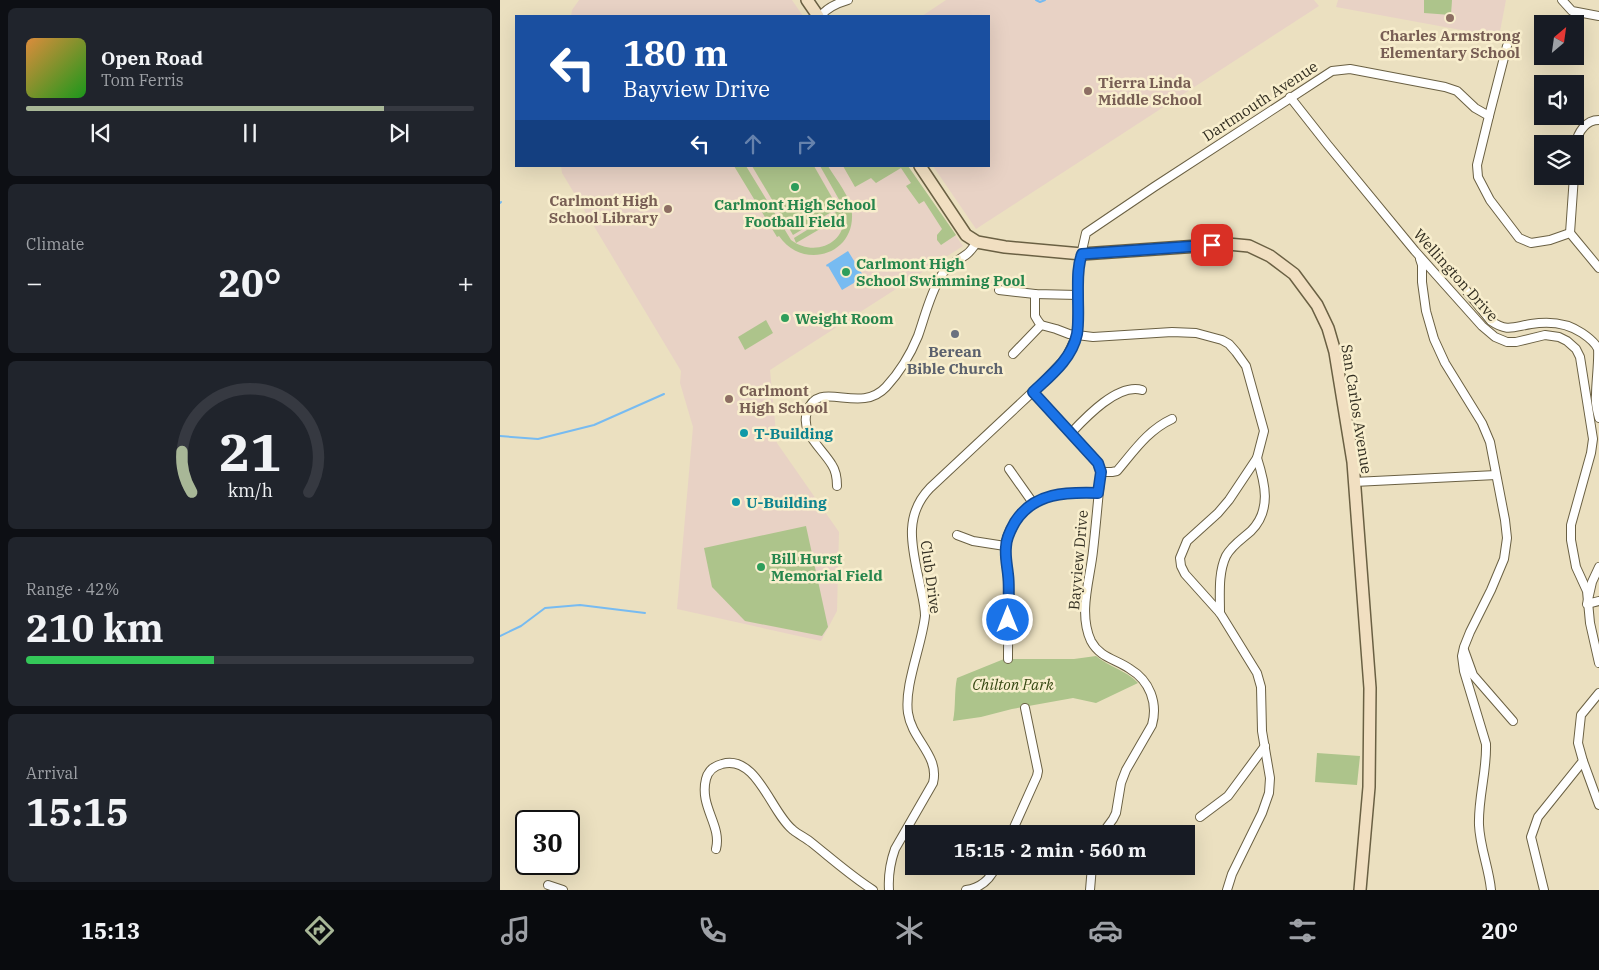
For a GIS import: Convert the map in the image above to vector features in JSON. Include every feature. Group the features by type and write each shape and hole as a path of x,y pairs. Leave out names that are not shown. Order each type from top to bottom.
{"main road":[{"path":"807,0 819,15"},
{"path":"921,167 966,235 977,242"},
{"name":"San Carlos Avenue","path":"977,242 1005,247 1082,254 1228,244 1249,246 1270,256 1294,274 1317,305 1328,328 1335,352 1352,462 1370,688 1368,787 1360,890"}],"street":[{"path":"821,15 837,3 848,0"},
{"path":"1562,0 1572,11 1599,16"},
{"path":"1507,46 1477,165 1478,177 1490,200 1519,238 1531,244 1570,233"},
{"name":"Dartmouth Avenue","path":"1082,254 1086,233 1332,71 1350,69 1445,87 1457,92 1474,108 1488,116"},
{"name":"Wellington Drive","path":"1290,97 1415,251 1482,326 1495,337 1507,342 1516,342 1545,335 1550,336"},
{"path":"1579,135 1584,126 1594,120 1599,120"},
{"path":"1573,185 1570,233 1599,268"},
{"path":"837,486 837,478 832,465 810,435 806,426 806,415 810,405 816,399 830,395 849,399 867,399 885,388 913,346 942,273 968,253 977,242"},
{"path":"1415,251 1422,264 1422,282 1426,311 1434,340 1445,363 1482,423 1490,442 1505,520 1507,538 1504,559 1462,656 1464,670 1486,744 1479,823 1480,841 1491,890"},
{"name":"Club Drive","path":"889,890 888,872 892,857 933,783 935,774 931,758 913,730 907,704 925,611 911,535 915,512 920,501 930,488 1033,392 1066,358 1076,335 1079,264 1082,254"},
{"path":"1452,273 1491,321 1498,326 1510,328 1533,323 1560,323 1573,327 1590,339 1598,350 1599,359 1595,397 1599,418"},
{"path":"998,290 1035,294 1078,295"},
{"path":"1035,294 1035,316 1041,325 1069,334 1093,337 1186,332 1218,339 1229,344 1246,366 1264,435 1257,451 1265,488 1263,510 1260,519 1233,546 1224,562 1220,577 1220,613"},
{"path":"1552,322 1550,336 1559,336 1567,341 1576,349 1580,357 1593,439 1591,453 1571,524 1571,540 1576,567 1587,592 1587,604 1599,663"},
{"path":"1013,354 1041,325"},
{"path":"1071,433 1101,405 1130,389 1142,390"},
{"path":"1033,392 1098,463 1101,472 1108,473 1117,470 1150,432 1172,419"},
{"path":"1227,890 1232,874 1262,813 1268,793 1270,778 1262,731 1261,687 1256,673 1220,613 1185,574 1180,558 1187,540 1218,513 1257,458"},
{"path":"1009,469 1033,503"},
{"name":"Bayview Drive","path":"1101,472 1093,551 1086,596 1088,630 1092,642 1102,655 1131,669 1141,679 1152,696 1155,710 1150,730 1133,756 1123,777 1113,819 1109,825"},
{"path":"1354,482 1496,475"},
{"path":"1008,659 1006,546 1015,522 1033,503 1044,498 1060,493 1098,493"},
{"path":"957,535 973,541 1006,546"},
{"path":"1587,604 1592,582 1599,567"},
{"path":"1587,604 1599,601"},
{"path":"1464,648 1473,675 1513,721"},
{"path":"1599,693 1581,715 1578,743 1582,761 1599,805"},
{"path":"1015,825 1038,771 1024,708"},
{"path":"1200,817 1228,796 1265,746"},
{"path":"1544,890 1531,837 1538,817 1582,761"},
{"path":"716,849 717,837 704,795 706,778 713,768 719,764 737,764 750,771 792,829 873,890"},
{"path":"966,890 974,889 986,882 990,875"},
{"path":"1090,890 1091,875"},
{"path":"548,886 563,890"}],"shaded area":[{"path":"579,0 792,0 802,15 571,15 572,10"},
{"name":"Tierra Linda Middle School","path":"946,0 1314,0 1319,6 976,229 934,167 990,167 990,15 924,15"},
{"name":"Charles Armstrong Elementary School","path":"1338,0 1506,0 1499,37 1336,7"},
{"name":"Carlmont High School","path":"561,167 909,167 963,246 770,370 777,443 839,532 837,611 821,641 677,609 693,427 680,383 681,371 562,173"}],"green space":[{"path":"1424,0 1452,0 1451,15 1424,13"},
{"path":"735,167 747,167 791,240 796,243 794,238 841,209 844,214 841,203 821,167 829,167 843,189 851,208 850,228 845,240 825,254 813,255 800,253 789,247 779,236 777,237","holes":["844,215 840,234 834,241 818,247 809,247 796,243"]},
{"name":"Carlmont High School Football Field","path":"753,167 815,167 838,208 793,235"},
{"path":"844,167 909,167 956,235 941,245 937,240 937,235 942,229 924,201 919,204 906,186 911,183 901,168 876,183 871,178 855,187"},
{"path":"766,320 773,333 745,350 738,337"},
{"name":"Bill Hurst Memorial Field","path":"806,526 828,627 822,636 745,621 712,587 704,548"},
{"name":"Chilton Park","path":"1096,656 1138,683 1096,703 1073,698 953,721 957,678 1004,659 1074,659"},
{"path":"1317,753 1360,756 1357,785 1315,782"}],"water":[{"name":"Carlmont High School Swimming Pool","path":"848,251 864,277 842,290 826,265"}],"waterway":[{"path":"1036,0 1040,2 1045,0"},
{"path":"500,436 538,439 594,425 664,394"},
{"path":"500,636 521,626 545,608 580,605 645,613"}],"place":[{"name":"Charles Armstrong Elementary School","path":"1450,18"},
{"name":"Tierra Linda Middle School","path":"1088,91"},
{"name":"Carlmont High School Football Field","path":"795,187"},
{"name":"Carlmont High School Library","path":"668,209"},
{"name":"Carlmont High School Swimming Pool","path":"846,272"},
{"name":"Weight Room","path":"785,318"},
{"name":"Berean Bible Church","path":"955,334"},
{"name":"Carlmont High School","path":"729,399"},
{"name":"T-Building","path":"744,433"},
{"name":"U-Building","path":"736,502"},
{"name":"Bill Hurst Memorial Field","path":"761,567"}],"route":[{"path":"1008,620 1006,546 1012,526 1018,517 1033,503 1052,495 1069,492 1098,493 1101,472 1098,463 1033,392 1064,360 1074,343 1078,320 1079,264 1082,254 1212,245"}]}
